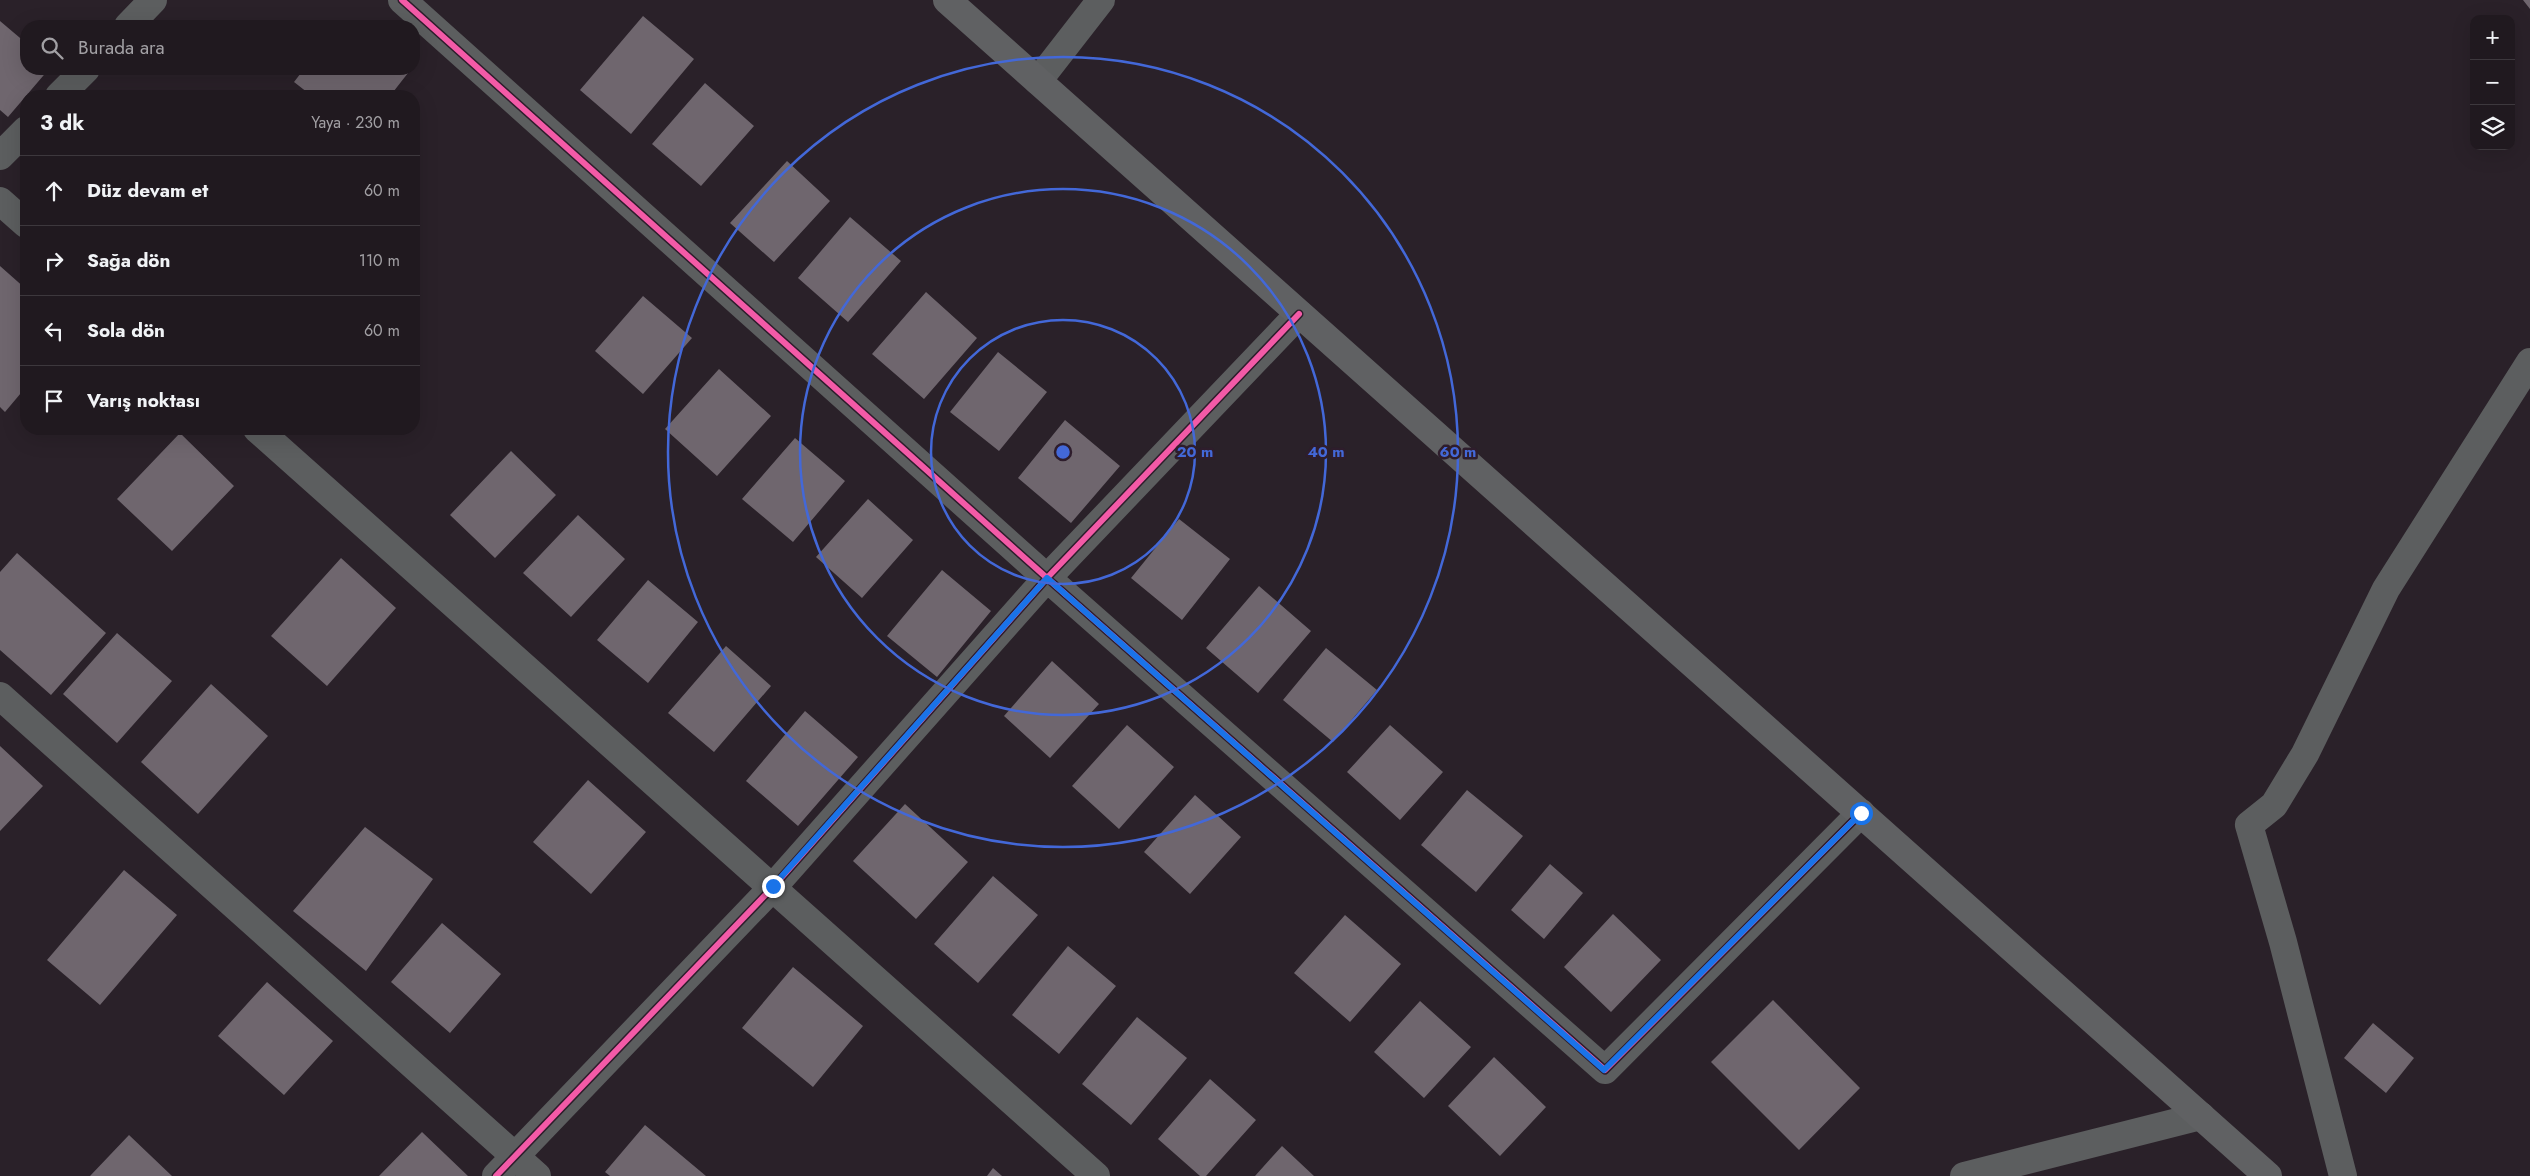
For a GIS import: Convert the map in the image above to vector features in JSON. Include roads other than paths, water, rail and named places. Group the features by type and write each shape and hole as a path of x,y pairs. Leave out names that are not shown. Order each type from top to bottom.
{"main road":[{"path":"947,0 2268,1176"}],"street":[{"path":"134,20 153,0"},
{"path":"402,0 1047,578 1604,1070 1861,813"},
{"path":"1038,81 1102,0"},
{"path":"65,90 80,75"},
{"path":"0,156 20,136"},
{"path":"0,201 20,219"},
{"path":"496,1176 773,886 1047,578 1299,314"},
{"path":"2343,1176 2286,951 2249,825 2274,805 2305,754 2386,589 2530,362"},
{"path":"264,435 773,886 1096,1176"},
{"path":"0,696 537,1176"},
{"path":"1964,1176 2201,1116"}]}
